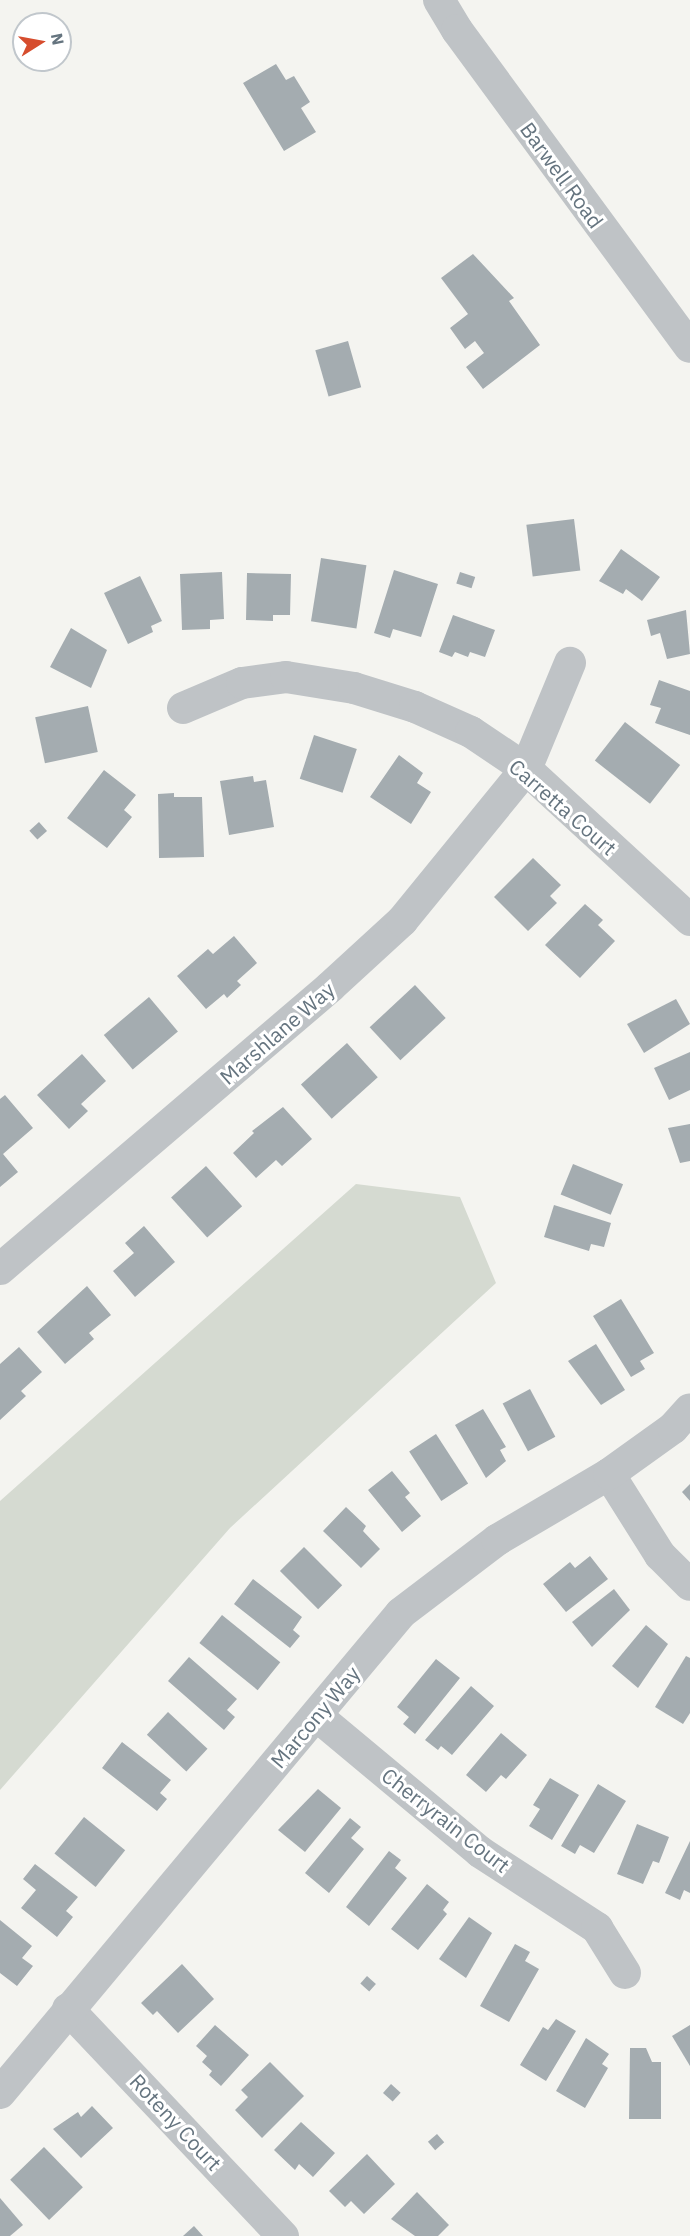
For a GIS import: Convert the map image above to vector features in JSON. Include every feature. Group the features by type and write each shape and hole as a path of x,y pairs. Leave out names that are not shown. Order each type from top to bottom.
{"street":[{"name":"Barwell Road","path":"439,0 457,30 690,347"},
{"name":"Marshlane Way","path":"0,1269 321,995 402,921 526,769 570,663"},
{"name":"Carretta Court","path":"183,708 242,683 286,677 354,688 415,707 471,732 526,769 690,920"},
{"name":"Marcony Way","path":"0,2093 401,1613 443,1578 497,1540 609,1474 673,1428 690,1409"},
{"path":"609,1474 660,1555 690,1586"},
{"name":"Cherryrain Court","path":"317,1716 480,1852 597,1928 625,1973"},
{"name":"Roteny Court","path":"68,2009 283,2236"}],"shaded area":[{"path":"356,1184 460,1197 496,1283 230,1528 0,1790 0,1501"}],"building":[{"path":"276,64 286,80 294,76 310,102 301,108 316,132 284,151 243,83"},
{"path":"473,254 514,298 509,301 540,345 483,389 466,367 484,353 475,341 465,349 450,328 468,314 441,278"},
{"path":"348,341 361,387 329,397 315,350"},
{"path":"574,519 580,571 533,576 526,525"},
{"path":"621,549 660,577 642,601 626,589 623,594 599,581"},
{"path":"321,558 366,565 356,628 311,621"},
{"path":"394,570 438,584 421,637 393,629 390,638 374,633"},
{"path":"222,572 224,619 210,620 210,629 182,630 180,574"},
{"path":"460,572 475,577 472,588 456,583"},
{"path":"247,573 291,574 290,615 273,615 273,621 246,620"},
{"path":"140,576 162,621 151,626 153,632 128,644 104,593"},
{"path":"686,610 690,654 667,659 660,633 651,636 647,620"},
{"path":"453,615 495,630 485,657 470,652 468,657 455,652 452,657 439,652"},
{"path":"71,628 107,650 91,688 50,667"},
{"path":"659,680 690,691 690,735 655,723 661,708 650,705"},
{"path":"88,706 98,752 45,763 35,717"},
{"path":"625,722 680,765 650,804 595,761"},
{"path":"314,735 357,749 343,793 300,779"},
{"path":"399,755 423,773 417,783 431,792 411,824 370,797"},
{"path":"104,770 136,795 124,810 132,817 107,848 67,818"},
{"path":"253,776 254,782 266,780 274,827 229,835 220,781"},
{"path":"174,793 174,797 202,797 204,857 159,858 158,794"},
{"path":"39,822 47,831 37,840 29,831"},
{"path":"533,858 561,885 550,896 557,903 528,931 494,897"},
{"path":"585,904 603,920 598,925 615,941 580,978 545,945"},
{"path":"234,936 257,963 237,981 241,985 227,998 224,994 206,1009 177,976 208,949 213,954"},
{"path":"415,985 446,1018 400,1060 370,1027"},
{"path":"149,997 178,1031 133,1069 104,1035"},
{"path":"676,999 690,1024 644,1053 627,1024"},
{"path":"347,1043 378,1077 332,1119 301,1084"},
{"path":"690,1052 690,1090 669,1100 654,1068"},
{"path":"82,1054 106,1081 81,1104 88,1111 69,1129 37,1095"},
{"path":"5,1095 33,1128 3,1154 18,1172 0,1187 0,1099"},
{"path":"283,1107 312,1139 282,1166 276,1160 256,1178 233,1153 254,1133 252,1131"},
{"path":"690,1124 690,1161 680,1163 668,1128"},
{"path":"573,1164 623,1184 611,1215 561,1195"},
{"path":"206,1166 242,1206 207,1238 171,1197"},
{"path":"554,1205 611,1223 604,1247 591,1244 589,1251 544,1237"},
{"path":"144,1226 175,1262 135,1297 113,1271 134,1253 125,1243"},
{"path":"87,1286 111,1315 89,1333 94,1339 65,1364 37,1332"},
{"path":"621,1299 654,1353 640,1361 645,1369 631,1377 593,1316"},
{"path":"596,1344 625,1390 601,1405 568,1361"},
{"path":"19,1347 42,1372 21,1391 26,1396 0,1420 0,1364"},
{"path":"530,1389 555,1437 528,1451 503,1404"},
{"path":"483,1409 506,1447 500,1450 506,1461 486,1478 455,1425"},
{"path":"436,1434 468,1483 441,1501 409,1451"},
{"path":"392,1471 410,1493 405,1497 421,1516 402,1532 368,1490"},
{"path":"690,1484 690,1501 682,1492"},
{"path":"346,1507 366,1526 363,1531 380,1549 361,1568 323,1531"},
{"path":"304,1547 342,1585 318,1609 280,1571"},
{"path":"590,1556 608,1579 566,1612 543,1584 570,1562 575,1568"},
{"path":"253,1579 302,1617 293,1630 300,1636 290,1648 234,1604"},
{"path":"614,1589 630,1610 592,1647 572,1622"},
{"path":"222,1615 280,1662 258,1690 199,1643"},
{"path":"646,1625 668,1644 638,1688 612,1666"},
{"path":"686,1656 690,1658 690,1713 683,1724 655,1707"},
{"path":"189,1657 237,1699 227,1710 235,1717 224,1730 168,1681"},
{"path":"436,1659 460,1678 415,1734 403,1724 409,1717 397,1707"},
{"path":"471,1686 494,1706 452,1755 441,1746 438,1750 425,1740"},
{"path":"168,1712 207,1749 186,1771 147,1735"},
{"path":"501,1733 527,1755 506,1779 501,1775 486,1792 466,1775"},
{"path":"122,1742 171,1780 160,1793 167,1799 157,1811 102,1768"},
{"path":"550,1778 579,1795 552,1840 529,1826 540,1809 533,1805"},
{"path":"598,1784 626,1801 594,1853 580,1845 575,1854 561,1846"},
{"path":"318,1789 341,1808 305,1852 278,1830"},
{"path":"84,1817 125,1850 96,1887 54,1854"},
{"path":"350,1818 361,1827 351,1838 364,1849 329,1893 305,1873"},
{"path":"637,1824 669,1837 659,1863 653,1861 643,1884 617,1874"},
{"path":"690,1841 690,1893 684,1890 680,1900 665,1893"},
{"path":"389,1851 401,1860 395,1868 407,1878 369,1926 346,1907"},
{"path":"35,1864 78,1897 66,1911 73,1917 57,1937 21,1908 36,1890 23,1879"},
{"path":"427,1884 449,1902 443,1910 447,1914 418,1950 391,1929"},
{"path":"469,1917 492,1933 466,1978 439,1959"},
{"path":"0,1920 32,1946 22,1958 33,1966 17,1986 0,1973"},
{"path":"515,1944 530,1952 525,1961 539,1969 509,2022 480,2006"},
{"path":"182,1964 214,1999 178,2033 157,2011 153,2015 141,2003"},
{"path":"367,1976 376,1984 369,1991 360,1983"},
{"path":"556,2019 576,2031 546,2081 520,2065 543,2027 548,2030"},
{"path":"215,2025 249,2055 221,2086 209,2075 212,2071 202,2062 207,2056 196,2046"},
{"path":"690,2025 690,2066 672,2036"},
{"path":"586,2038 609,2054 602,2064 608,2068 585,2108 556,2091"},
{"path":"630,2048 646,2048 652,2062 661,2062 661,2119 629,2119"},
{"path":"270,2062 304,2096 262,2138 235,2110 248,2097 241,2090"},
{"path":"391,2084 401,2093 393,2102 383,2093"},
{"path":"92,2106 113,2128 81,2158 53,2129 78,2112 81,2117"},
{"path":"301,2122 335,2153 313,2177 299,2164 295,2170 274,2150"},
{"path":"437,2134 444,2142 435,2150 428,2142"},
{"path":"44,2147 83,2187 49,2220 10,2180"},
{"path":"367,2154 395,2184 364,2214 351,2201 345,2207 329,2191"},
{"path":"417,2192 449,2225 438,2236 415,2236 391,2219"},
{"path":"0,2198 23,2225 10,2236 0,2236"},
{"path":"194,2226 203,2236 183,2236"}]}
